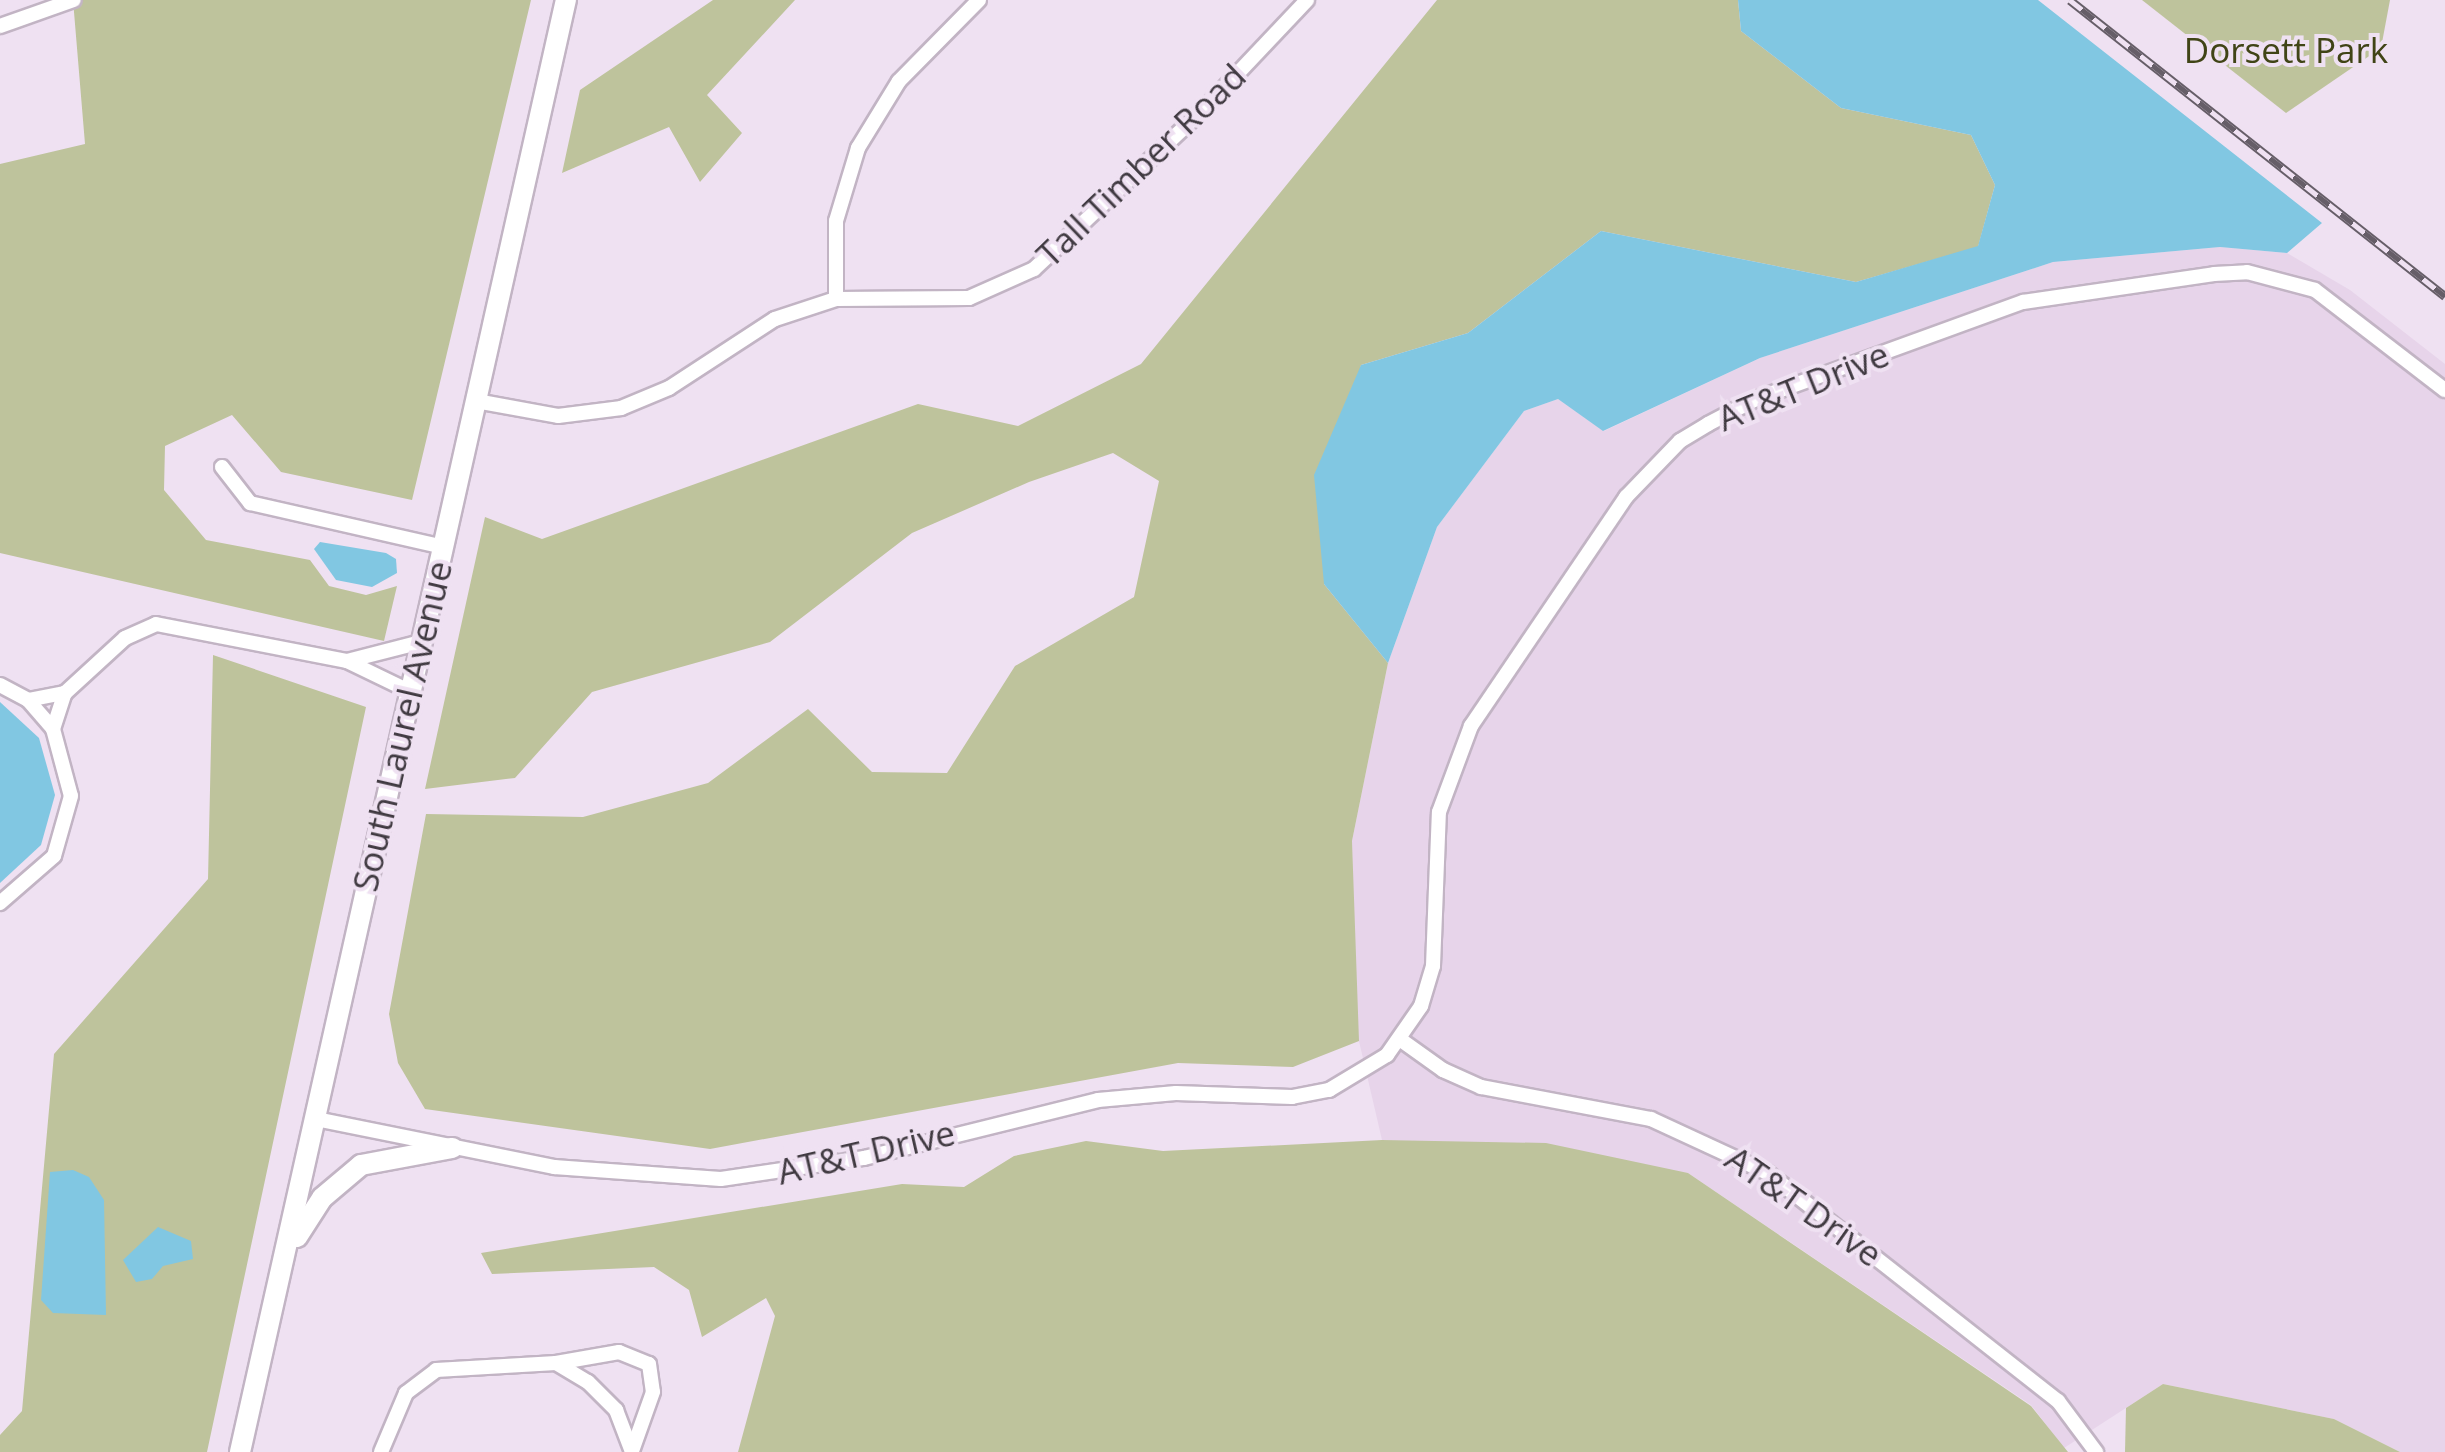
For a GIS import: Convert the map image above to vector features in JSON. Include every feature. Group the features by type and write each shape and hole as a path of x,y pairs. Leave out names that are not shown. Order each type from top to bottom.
{"main road":[{"name":"South Laurel Avenue","path":"240,1452 566,0"},
{"path":"283,1266 308,1217 340,1179 379,1160 452,1148"}],"street":[{"path":"0,26 72,0"},
{"path":"836,299 836,221 858,148 900,81 978,0"},
{"name":"Tall Timber Road","path":"476,401 558,416 621,408 669,388 775,318 836,299 969,298 1034,269 1204,109 1307,0"},
{"name":"AT&T Drive","path":"316,1119 452,1148 644,1178 779,1174 1098,1100 1310,1094 1362,1075 1401,1040 1421,1006 1432,966 1436,830 1470,726 1626,497 1680,442 1708,424 1756,399 2023,302 2214,274 2266,276 2314,290 2445,390"},
{"path":"222,466 250,503 442,547"},
{"path":"53,729 65,693 125,638 156,624 195,626 347,661 410,691"},
{"path":"347,661 421,642"},
{"path":"0,685 28,700 53,729 70,796 63,839 41,874 0,903"},
{"path":"28,700 65,693"},
{"name":"AT&T Drive","path":"1401,1040 1443,1070 1481,1086 1635,1115 1741,1157 1814,1204 2058,1401 2096,1452"},
{"path":"381,1452 406,1394 436,1370 556,1363 619,1352 649,1364 652,1392 632,1451"},
{"path":"556,1363 588,1382 616,1410 632,1451"}],"shaded area":[{"path":"2220,247 2287,253 2350,290 2445,364 2445,1452 2400,1452 2334,1419 2163,1384 2064,1448 2031,1405 1688,1173 1382,1140 1355,1024 1352,841 1388,663 1437,527 1524,411 1558,399 1604,431 1760,358 2053,262"}],"green space":[{"path":"73,0 531,0 412,500 281,472 232,415 165,446 164,490 206,540 310,560 329,586 366,595 397,586 384,641 0,553 0,164 85,144"},
{"path":"713,0 795,0 707,95 742,133 700,182 669,127 562,173 580,90"},
{"path":"1437,0 1738,0 1741,31 1841,108 1971,135 1995,185 1978,247 1856,282 1601,231 1468,333 1361,365 1324,584 1388,663 1352,841 1359,1041 1293,1067 1178,1063 710,1149 425,1109 398,1063 389,1014 426,814 583,817 708,783 808,709 872,772 947,773 1015,666 1134,597 1159,481 1113,453 1029,482 912,533 770,642 592,692 515,778 425,789 485,517 542,539 918,404 1018,426 1141,364"},
{"name":"Dorsett Park","path":"2142,0 2390,0 2381,48 2286,113"},
{"path":"213,655 366,707 207,1452 0,1452 0,1435 22,1411 54,1054 208,879"},
{"path":"1382,1140 1546,1143 1688,1173 2031,1406 2068,1452 738,1452 775,1316 766,1298 702,1337 689,1290 654,1267 492,1274 481,1253 902,1184 964,1187 1014,1156 1086,1141 1163,1151"},
{"path":"2163,1384 2334,1419 2400,1452 2125,1452 2126,1408"}],"water":[{"path":"1738,0 2038,0 2322,223 2287,253 2220,247 2053,262 1760,358 1603,431 1558,399 1524,411 1437,527 1388,663 1324,584 1314,475 1361,365 1468,333 1601,231 1856,282 1978,246 1995,185 1971,135 1841,108 1741,31"},
{"path":"320,542 386,553 396,559 397,573 372,587 336,580 314,549"},
{"path":"0,702 39,738 55,795 41,845 0,883"},
{"path":"73,1170 89,1177 104,1200 106,1315 53,1313 41,1300 50,1172"},
{"path":"158,1227 191,1241 193,1259 163,1266 152,1279 136,1282 123,1260"}],"railway":[{"path":"2070,0 2445,296"}]}
